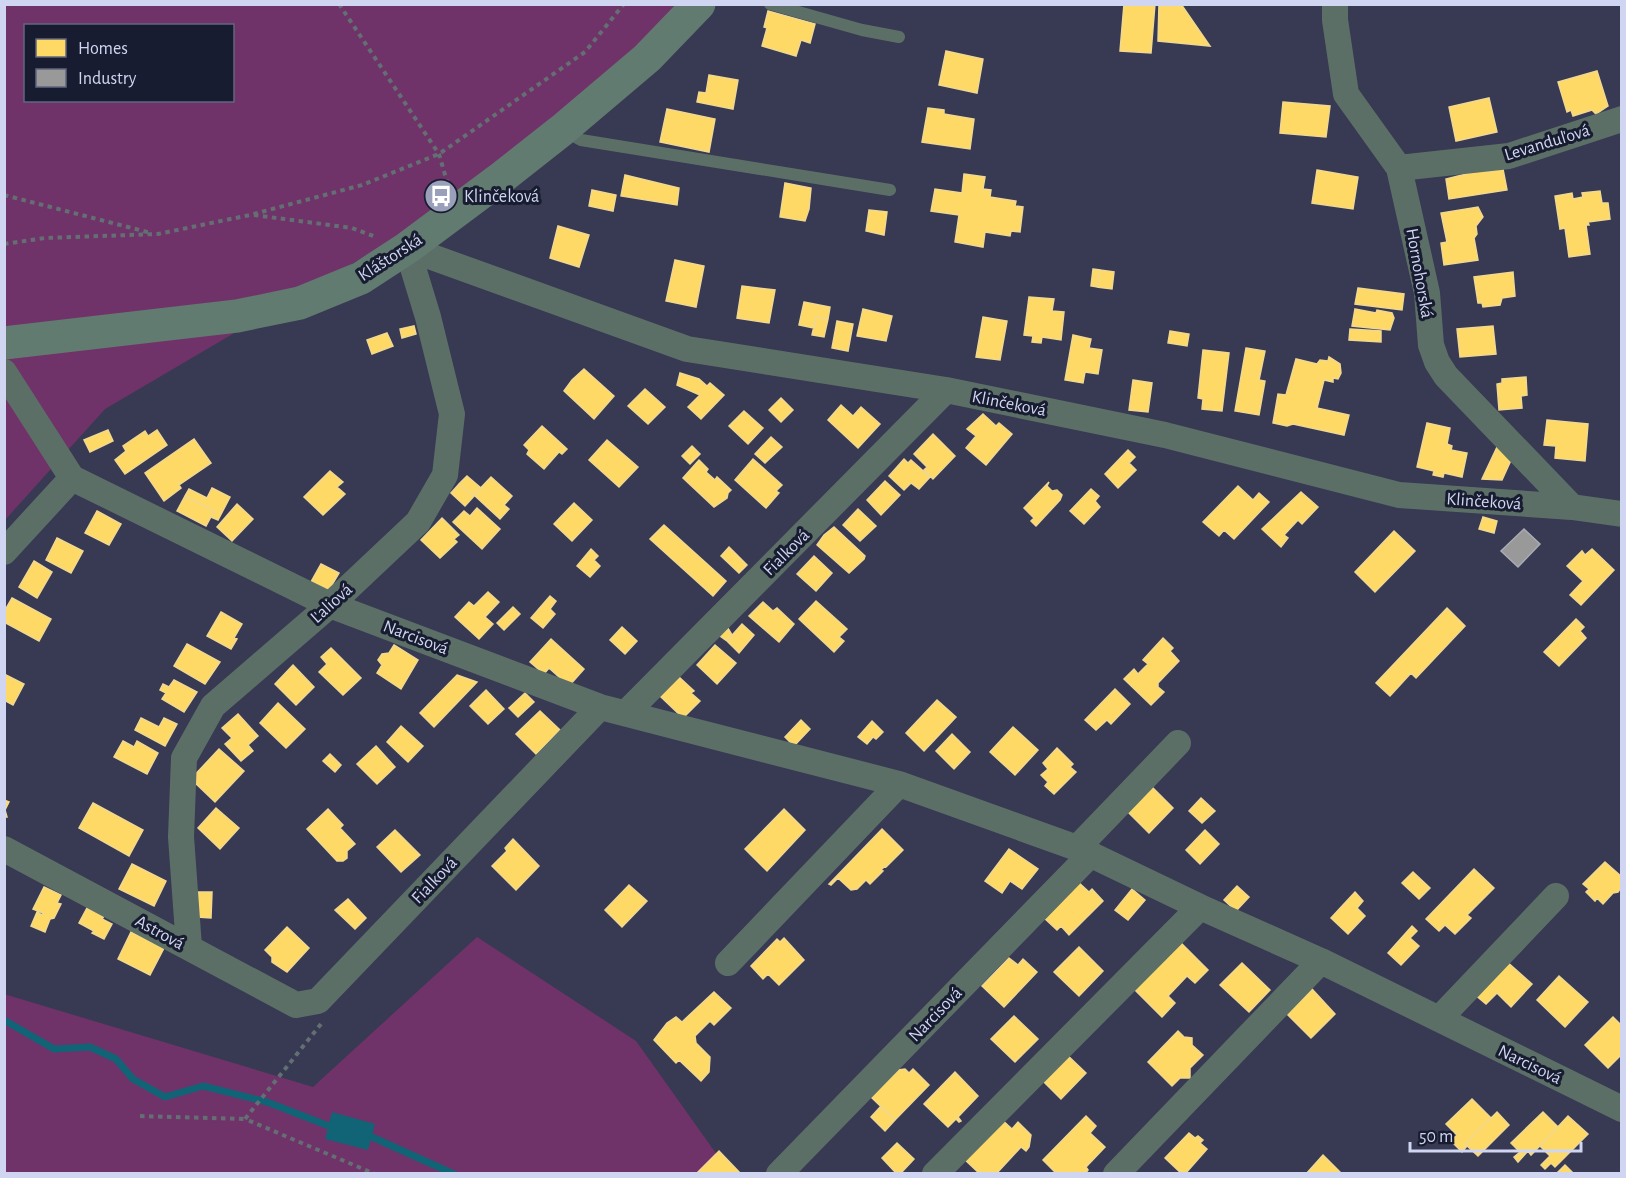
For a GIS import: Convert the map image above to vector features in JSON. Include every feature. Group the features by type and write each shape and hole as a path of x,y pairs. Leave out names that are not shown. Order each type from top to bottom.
{"street":[{"name":"Kláštorská","path":"4,343 237,316 300,303 361,278 407,248 562,130 647,58 699,4"},
{"name":"Hornohorská","path":"1335,4 1335,20 1346,94 1399,168 1427,293 1431,345 1437,362 1446,376 1572,507"},
{"name":"Levanduľová","path":"1399,168 1509,156 1622,119"},
{"name":"Klinčeková","path":"407,248 687,349 946,390 1165,435 1400,495 1572,507 1622,514"},
{"name":"Ľaliová","path":"189,947 181,837 184,758 213,706 330,605 418,522 445,475 452,414 428,317 407,248"},
{"path":"4,372 72,478 4,552"},
{"name":"Fialková","path":"626,713 946,390"},
{"name":"Narcisová","path":"72,478 330,605 600,707 899,784 1084,851 1321,962 1622,1109"},
{"name":"Fialková","path":"321,1012 600,707"},
{"name":"Narcisová","path":"779,1173 1084,851 1178,743"},
{"path":"728,963 899,784"},
{"name":"Astrová","path":"4,849 296,1005 321,1012"},
{"path":"1439,1019 1556,896"},
{"path":"935,1173 1200,907"},
{"path":"1116,1173 1321,962"}],"lane":[{"path":"770,4 862,30 899,37"},
{"path":"562,130 581,140 890,190"}],"path":[{"path":"339,4 439,154 446,183"},
{"path":"4,244 45,238 158,234 250,215 362,185 439,154 585,51 624,4"},
{"path":"4,195 158,234"},
{"path":"250,215 352,228 407,248"},
{"path":"245,1119 265,1094 321,1012"},
{"path":"140,1116 245,1119 375,1173"}],"shaded area":[{"path":"5,5 688,5 489,183 105,409 5,520"},
{"path":"477,937 636,1041 730,1173 5,1173 4,994 313,1087"},
{"path":"332,1112 375,1124 368,1150 325,1139"}],"building: Homes":[{"path":"1124,4 1155,4 1151,53 1120,51"},
{"path":"1159,4 1181,4 1210,46 1158,41"},
{"path":"768,11 815,24 810,43 801,40 796,56 762,46 767,28 764,27"},
{"path":"946,51 983,59 977,93 939,85"},
{"path":"1597,71 1608,106 1596,114 1592,110 1573,116 1571,110 1567,112 1558,82"},
{"path":"709,75 738,80 733,109 697,102 699,92 706,93"},
{"path":"1489,98 1497,132 1456,141 1449,107"},
{"path":"1283,102 1330,106 1326,137 1280,133"},
{"path":"928,108 944,110 944,114 974,119 970,149 922,142"},
{"path":"667,109 715,119 709,152 660,142"},
{"path":"1486,169 1486,172 1503,169 1507,190 1449,199 1446,179"},
{"path":"1317,170 1358,177 1353,209 1312,203"},
{"path":"964,174 985,177 983,189 991,190 990,197 1016,201 1015,206 1023,207 1020,232 1011,231 1010,236 985,232 983,247 955,242 959,215 931,211 935,189 962,193"},
{"path":"625,175 679,188 677,205 621,196"},
{"path":"785,183 811,188 805,221 780,217"},
{"path":"592,190 616,195 613,211 589,206"},
{"path":"1600,191 1602,203 1608,203 1610,219 1588,222 1589,225 1586,225 1590,254 1569,257 1565,228 1560,229 1555,196 1572,193 1573,199 1583,197 1582,193"},
{"path":"1478,207 1483,217 1476,226 1477,234 1474,238 1478,260 1444,265 1441,243 1447,242 1441,213"},
{"path":"869,210 887,212 884,235 866,231"},
{"path":"558,226 589,235 579,267 550,258"},
{"path":"675,260 704,266 696,307 666,301"},
{"path":"1093,269 1100,270 1097,287 1091,286"},
{"path":"1100,270 1114,272 1112,289 1097,287"},
{"path":"1513,272 1515,296 1502,298 1500,305 1483,307 1482,303 1478,303 1474,277"},
{"path":"742,286 775,290 769,323 737,318"},
{"path":"1358,288 1404,294 1402,310 1355,304"},
{"path":"1029,297 1054,299 1052,311 1064,312 1061,340 1042,337 1041,343 1032,342 1033,336 1024,335"},
{"path":"804,302 830,307 828,319 816,317 814,328 799,325"},
{"path":"863,309 892,316 886,341 857,336"},
{"path":"1355,309 1392,313 1394,318 1390,330 1352,326"},
{"path":"816,317 828,319 824,337 812,335"},
{"path":"983,317 1007,321 1000,360 976,357"},
{"path":"837,321 853,324 848,351 832,348"},
{"path":"414,326 416,334 402,338 400,329"},
{"path":"1493,326 1496,354 1460,357 1457,329"},
{"path":"1350,329 1381,331 1381,342 1349,340"},
{"path":"1170,331 1189,334 1187,346 1168,343"},
{"path":"387,333 393,346 372,354 367,340"},
{"path":"1073,335 1091,339 1089,348 1102,350 1098,374 1085,372 1083,383 1065,380"},
{"path":"1246,348 1265,351 1259,380 1265,381 1259,415 1235,411"},
{"path":"1203,350 1229,353 1222,411 1202,409 1203,399 1198,398"},
{"path":"1329,357 1340,364 1341,373 1338,379 1333,378 1333,382 1324,380 1317,408 1349,415 1344,435 1293,424 1287,426 1273,423 1278,394 1286,395 1296,359 1317,364 1320,360 1328,361"},
{"path":"584,369 614,396 594,419 564,391"},
{"path":"680,373 699,379 707,386 710,383 724,395 701,419 688,407 700,395 677,385"},
{"path":"1526,377 1527,395 1521,396 1522,408 1499,410 1497,384 1502,383 1502,379"},
{"path":"1133,380 1152,383 1148,412 1129,410"},
{"path":"645,389 665,407 648,424 628,406"},
{"path":"781,398 793,410 781,422 769,410"},
{"path":"841,405 853,416 861,407 880,424 858,448 828,420"},
{"path":"744,411 763,428 748,444 729,426"},
{"path":"983,414 996,426 999,423 1012,434 986,465 966,448 976,436 967,429"},
{"path":"1547,420 1588,424 1585,461 1555,458 1556,446 1544,445"},
{"path":"1427,423 1450,428 1447,444 1452,446 1451,450 1467,453 1462,477 1444,473 1443,477 1433,475 1434,471 1417,467"},
{"path":"542,426 567,449 562,454 559,452 544,469 527,454 529,450 524,445"},
{"path":"108,430 113,441 90,452 84,440"},
{"path":"157,430 167,445 125,474 115,460 126,451 123,446 145,431 148,436"},
{"path":"933,434 955,456 933,479 924,470 927,467 914,454"},
{"path":"771,437 782,447 765,463 755,454"},
{"path":"194,439 211,463 179,485 181,488 164,501 145,473"},
{"path":"607,440 638,467 619,487 589,460"},
{"path":"1498,445 1512,458 1502,480 1482,479"},
{"path":"692,446 700,454 690,464 682,456"},
{"path":"1128,450 1135,457 1129,463 1136,470 1118,488 1105,474"},
{"path":"753,459 782,485 776,491 779,493 766,508 735,480"},
{"path":"904,459 908,463 911,460 930,477 919,489 911,483 904,490 889,476"},
{"path":"699,460 708,469 706,472 715,480 717,477 731,490 727,498 714,507 683,478"},
{"path":"330,471 343,482 337,487 345,494 323,515 304,497"},
{"path":"467,476 481,488 474,496 459,484"},
{"path":"491,477 512,496 504,505 509,509 500,519 474,495"},
{"path":"885,481 900,495 881,515 867,500"},
{"path":"1049,482 1047,486 1052,491 1057,490 1062,495 1036,526 1031,521 1034,518 1024,508"},
{"path":"459,484 474,496 465,506 451,493"},
{"path":"1238,486 1253,500 1259,493 1269,502 1234,539 1224,530 1219,536 1203,522"},
{"path":"212,488 230,497 218,520 211,517 214,511 185,496 189,489 207,498"},
{"path":"1091,489 1099,496 1095,501 1100,507 1084,524 1070,511"},
{"path":"1301,492 1318,507 1302,524 1298,520 1284,535 1288,538 1281,547 1262,529"},
{"path":"185,496 214,511 206,526 177,511"},
{"path":"574,503 592,520 572,541 554,524"},
{"path":"237,504 253,519 232,541 217,527"},
{"path":"477,508 500,529 482,549 453,522 464,511 470,516"},
{"path":"858,509 876,526 860,541 843,525"},
{"path":"97,511 121,524 109,545 85,533"},
{"path":"1483,517 1497,521 1494,533 1479,529"},
{"path":"442,518 459,535 454,539 457,542 440,558 421,540"},
{"path":"664,525 726,581 713,596 650,539"},
{"path":"834,527 865,556 849,573 817,545"},
{"path":"1394,531 1415,551 1375,592 1355,572"},
{"path":"57,538 83,551 71,573 46,560"},
{"path":"729,547 747,565 739,573 721,556"},
{"path":"591,549 598,556 594,560 600,566 590,577 577,566"},
{"path":"1592,549 1614,570 1581,605 1570,595 1583,581 1567,566 1582,551 1585,555"},
{"path":"814,556 832,573 816,591 797,574"},
{"path":"34,561 52,572 37,598 19,587"},
{"path":"321,564 339,573 329,590 311,582"},
{"path":"488,592 499,602 485,617 493,624 479,639 455,617 469,602 474,606"},
{"path":"550,596 556,601 550,609 555,614 543,628 531,618"},
{"path":"12,598 51,619 39,641 4,622 4,612"},
{"path":"816,601 847,629 839,637 844,641 834,652 799,619"},
{"path":"763,602 773,611 777,608 794,624 779,642 749,616"},
{"path":"513,607 520,614 504,630 497,623"},
{"path":"1447,608 1465,626 1416,678 1411,673 1390,696 1376,683"},
{"path":"221,612 242,624 231,649 207,636"},
{"path":"1576,619 1584,627 1580,631 1586,638 1559,666 1544,652"},
{"path":"742,624 754,635 739,653 727,641"},
{"path":"726,625 732,635 727,641 717,634"},
{"path":"622,627 637,641 625,654 610,640"},
{"path":"1163,638 1173,648 1170,651 1179,661 1158,683 1158,687 1164,692 1151,705 1124,679 1134,669 1138,674 1148,664 1143,660"},
{"path":"551,639 584,669 569,686 549,668 544,674 530,662"},
{"path":"187,644 220,662 205,684 174,666"},
{"path":"394,645 418,660 401,689 377,673 382,665 378,660 382,654 389,653"},
{"path":"715,645 736,663 717,684 697,665"},
{"path":"331,648 361,678 343,695 319,672 327,664 321,657"},
{"path":"293,665 314,687 296,705 275,684"},
{"path":"4,674 24,684 13,705 4,700"},
{"path":"457,675 477,682 434,727 420,713"},
{"path":"679,677 694,691 691,693 700,701 683,718 660,696"},
{"path":"174,680 197,692 184,712 162,699 166,693 160,690 163,684 169,687"},
{"path":"1115,689 1130,704 1111,724 1107,720 1096,730 1085,720"},
{"path":"486,690 504,709 488,724 470,706"},
{"path":"525,693 534,702 518,717 509,708"},
{"path":"937,700 956,717 924,751 906,733"},
{"path":"278,703 305,729 286,748 260,723"},
{"path":"540,711 560,730 536,754 516,734"},
{"path":"238,714 258,736 248,745 253,751 241,761 225,744 232,738 222,728"},
{"path":"141,718 159,727 164,718 177,724 165,746 135,730"},
{"path":"801,720 810,729 794,746 785,737"},
{"path":"872,721 883,732 876,739 873,737 867,744 858,737"},
{"path":"401,726 423,746 408,762 387,742"},
{"path":"1013,727 1038,750 1015,775 990,752"},
{"path":"952,734 970,752 954,769 936,751"},
{"path":"123,741 134,747 137,741 158,753 147,774 114,757"},
{"path":"376,746 395,767 377,784 357,764"},
{"path":"1057,748 1073,764 1070,767 1076,772 1054,794 1045,786 1048,782 1041,775 1048,769 1043,763"},
{"path":"219,749 244,771 215,802 191,779"},
{"path":"330,754 341,765 335,772 323,761"},
{"path":"1151,786 1173,808 1149,833 1127,811"},
{"path":"1201,798 1215,811 1202,823 1189,811"},
{"path":"4,800 9,802 5,810 7,817 4,817"},
{"path":"93,803 143,830 129,856 79,828"},
{"path":"216,808 239,828 220,849 198,828"},
{"path":"328,809 343,825 340,828 355,844 347,851 347,858 343,861 337,861 307,829"},
{"path":"784,809 805,830 767,871 745,849"},
{"path":"882,829 903,850 881,870 883,871 870,884 866,880 857,889 851,890 838,878 831,885 829,884"},
{"path":"395,830 420,855 401,872 377,847"},
{"path":"1205,830 1219,844 1200,864 1186,850"},
{"path":"513,839 539,866 516,890 492,866 507,851 505,848"},
{"path":"1009,849 1038,869 1022,889 1010,881 1002,893 985,881"},
{"path":"1605,862 1622,877 1622,886 1603,904 1597,898 1595,901 1586,892 1589,889 1583,884"},
{"path":"132,864 166,881 154,906 119,889"},
{"path":"1474,869 1494,888 1467,915 1471,918 1455,934 1445,925 1439,931 1426,919"},
{"path":"1413,872 1430,888 1419,899 1402,883"},
{"path":"1077,881 1089,892 1092,889 1103,901 1069,935 1061,926 1057,930 1042,916"},
{"path":"629,885 647,901 622,927 605,910"},
{"path":"1237,886 1249,897 1236,911 1224,900"},
{"path":"44,887 61,895 57,903 61,904 54,918 50,919 45,932 31,926 37,912 42,915 43,913 33,909"},
{"path":"1132,889 1145,900 1128,920 1115,910"},
{"path":"198,892 212,892 211,918 197,917"},
{"path":"1355,892 1363,901 1357,908 1365,916 1348,934 1331,918"},
{"path":"348,899 366,918 355,929 335,910"},
{"path":"87,908 104,916 102,919 112,924 104,939 79,923"},
{"path":"1412,926 1417,931 1410,938 1419,946 1401,965 1388,953"},
{"path":"287,927 309,948 287,972 272,962 272,957 265,950"},
{"path":"131,932 164,948 150,975 118,959"},
{"path":"1175,937 1208,970 1195,983 1187,976 1168,996 1175,1003 1162,1017 1129,984"},
{"path":"784,938 804,960 779,985 768,974 763,979 751,966 777,939 780,942"},
{"path":"1079,947 1103,971 1079,996 1054,972"},
{"path":"1009,958 1018,965 1023,959 1037,972 1004,1007 982,986"},
{"path":"1505,960 1532,984 1511,1007 1497,993 1486,1004 1474,994"},
{"path":"1242,963 1270,990 1249,1012 1220,985"},
{"path":"1559,976 1588,1002 1565,1027 1537,1000"},
{"path":"1312,989 1335,1014 1311,1038 1287,1014"},
{"path":"714,992 731,1008 714,1025 710,1021 695,1036 696,1043 710,1057 709,1072 701,1081 679,1060 676,1063 654,1040 667,1023 676,1017 682,1022"},
{"path":"1014,1016 1038,1039 1015,1062 991,1039"},
{"path":"1613,1017 1622,1026 1622,1054 1608,1068 1585,1045"},
{"path":"1178,1031 1184,1037 1192,1038 1192,1045 1203,1055 1190,1068 1190,1078 1180,1078 1172,1086 1148,1062"},
{"path":"1064,1052 1086,1073 1061,1099 1039,1077"},
{"path":"905,1069 909,1073 913,1069 929,1085 895,1120 871,1097 898,1070"},
{"path":"955,1072 978,1096 958,1117 961,1121 956,1119 948,1127 924,1104"},
{"path":"1472,1099 1491,1118 1465,1144 1467,1146 1462,1152 1451,1141 1457,1135 1446,1124"},
{"path":"881,1106 895,1120 885,1131 871,1117"},
{"path":"1497,1112 1509,1125 1478,1156 1465,1144"},
{"path":"1543,1112 1558,1127 1531,1155 1528,1151 1518,1162 1514,1157 1520,1152 1511,1143"},
{"path":"1086,1116 1096,1126 1090,1133 1105,1147 1086,1167 1088,1170 1085,1174 1057,1174 1043,1160"},
{"path":"1568,1116 1588,1134 1555,1167 1551,1163 1545,1169 1541,1165 1550,1156 1540,1146"},
{"path":"1000,1118 1012,1129 1018,1122 1031,1135 1029,1147 1026,1151 1021,1147 996,1174 980,1174 962,1157"},
{"path":"1189,1133 1203,1140 1200,1143 1207,1149 1185,1174 1182,1174 1165,1158"},
{"path":"897,1143 914,1159 900,1174 897,1174 882,1158"},
{"path":"719,1151 739,1172 738,1174 696,1174"},
{"path":"1323,1155 1341,1173 1341,1174 1306,1174"},
{"path":"1565,1165 1574,1174 1556,1174"}],"building: Industry":[{"path":"1524,529 1540,544 1518,567 1501,551"}],"waterway":[{"path":"4,1020 54,1049 90,1047 116,1059 133,1079 165,1097 203,1086 267,1102 329,1126"},
{"path":"372,1137 454,1174"}],"place":[{"name":"Klinčeková","path":"441,196"}]}
